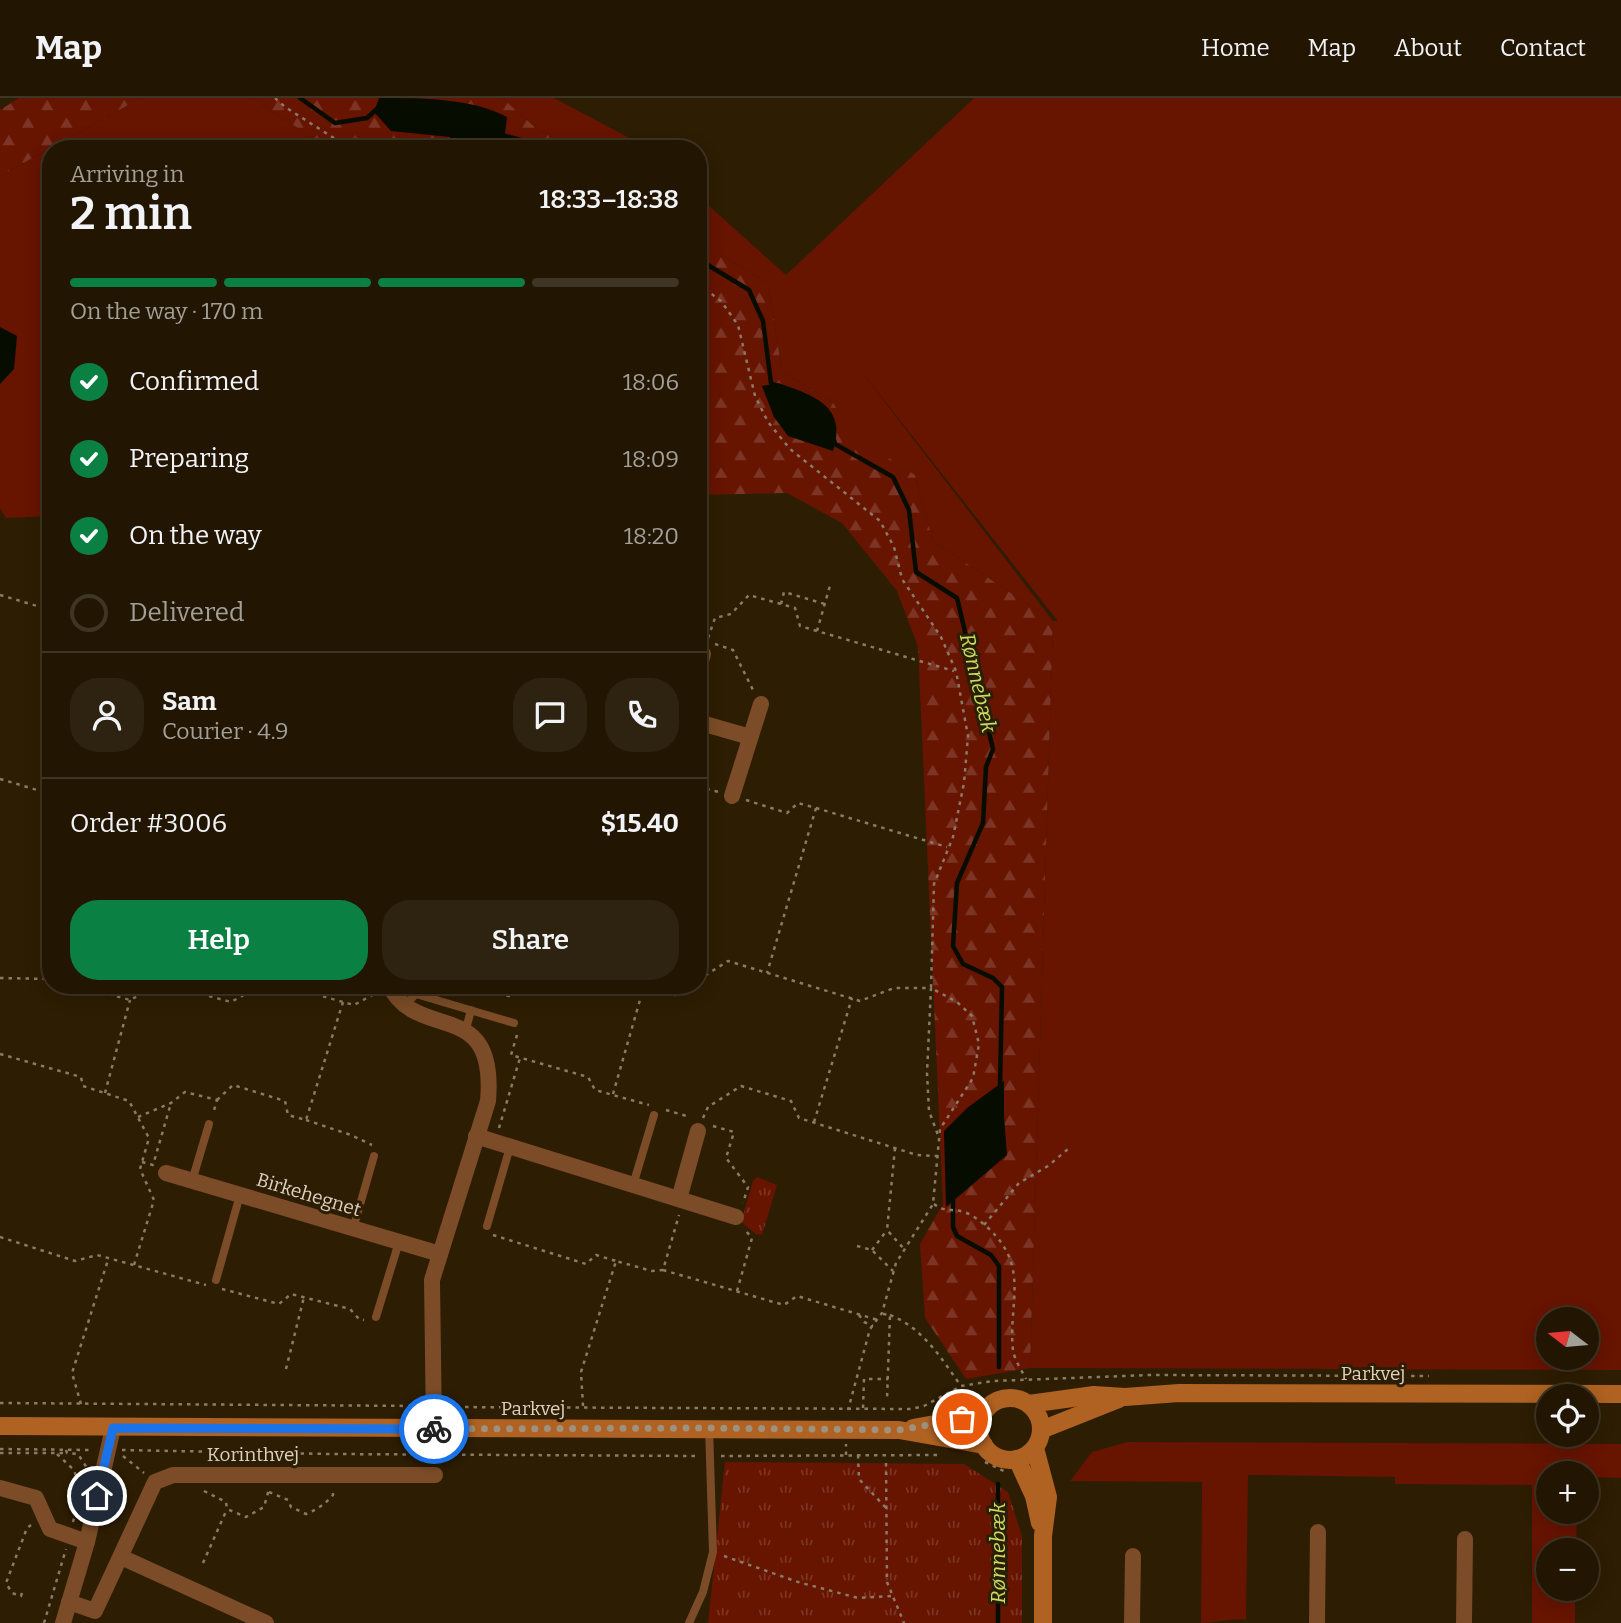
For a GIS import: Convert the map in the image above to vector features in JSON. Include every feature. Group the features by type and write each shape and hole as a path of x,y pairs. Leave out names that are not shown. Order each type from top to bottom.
{"street":[{"path":"732,796 761,704"},
{"path":"707,725 750,737"},
{"path":"394,994 405,1005 466,1029 486,1058 490,1076 488,1101 432,1280 434,1429"},
{"path":"681,1200 699,1127"},
{"path":"477,1136 736,1217"},
{"name":"Birkehegnet","path":"166,1173 440,1254"},
{"name":"Parkvej","path":"1029,1404 1094,1395 1125,1397 1179,1393 1621,1394"},
{"name":"Parkvej","path":"1041,1430 1125,1397"},
{"path":"1016,1467 1035,1448 1041,1430 1038,1415 1029,1404 1015,1398 1007,1398 993,1404 983,1415 979,1430 982,1452 989,1451 1016,1467 1034,1496 1043,1536"},
{"name":"Parkvej","path":"0,1426 899,1430 983,1415"},
{"path":"63,1623 116,1453 113,1428"},
{"name":"Parkvej","path":"899,1430 982,1452"},
{"path":"1035,1448 1048,1497 1043,1536 1043,1623"},
{"name":"Korinthvej","path":"155,1482 173,1475 435,1475"},
{"path":"69,1602 99,1617 121,1557 155,1482"},
{"path":"0,1488 36,1498 50,1529 87,1542"},
{"path":"1317,1623 1318,1532"},
{"path":"1464,1623 1465,1539"},
{"path":"1132,1623 1133,1556"},
{"path":"121,1557 265,1623"}],"lane":[{"path":"405,1005 416,994 514,1023"},
{"path":"466,1029 471,1010"},
{"path":"633,1185 654,1115"},
{"path":"192,1181 209,1124"},
{"path":"487,1230 510,1147"},
{"path":"353,1229 374,1156"},
{"path":"216,1280 240,1195"},
{"path":"376,1317 399,1242"},
{"path":"689,1623 704,1592 713,1552 709,1428"}],"path":[{"path":"275,98 337,140"},
{"path":"707,291 721,301 738,325 755,396 768,422 790,449 880,521 894,547 902,579 941,637 956,671 968,736 964,783 953,837 934,884 927,1073 929,1111 939,1139"},
{"path":"817,631 831,582"},
{"path":"781,604 785,592 825,604"},
{"path":"0,595 42,607"},
{"path":"707,638 715,618 731,614 749,595 795,608 800,626 956,671"},
{"path":"707,646 733,650 761,704"},
{"path":"0,779 42,791"},
{"path":"707,789 787,813 798,803 949,848"},
{"path":"767,972 816,808"},
{"path":"707,974 728,961 860,1001 894,988 931,988 957,1002 972,1016 979,1044 973,1078 940,1129 933,1204 893,1271 882,1313 873,1325 855,1377 848,1409 846,1455"},
{"path":"0,978 42,979"},
{"path":"109,994 131,1000 143,994"},
{"path":"201,994 231,1002 246,994"},
{"path":"314,994 354,1005 374,994"},
{"path":"612,1095 640,994"},
{"path":"814,1123 852,998"},
{"path":"105,1093 131,1000"},
{"path":"306,1120 343,1002"},
{"path":"514,1023 520,1024 511,1055 588,1077 595,1090 695,1118 699,1127"},
{"path":"1,1052 81,1077 83,1086 129,1101 149,1138 140,1169 154,1200 134,1265"},
{"path":"494,1142 520,1058"},
{"path":"209,1124 217,1100 233,1085 285,1101 288,1115 351,1135 376,1148 374,1156"},
{"path":"699,1127 708,1107 741,1086 791,1101 799,1118 926,1157 937,1156"},
{"path":"138,1117 171,1103 185,1092 217,1100"},
{"path":"142,1162 153,1165 171,1103"},
{"path":"699,1127 734,1132 726,1158 748,1187 736,1217 752,1238 737,1292"},
{"path":"872,1250 887,1230 895,1148"},
{"path":"984,1225 1018,1183 1048,1166 1068,1149"},
{"path":"663,1270 681,1200"},
{"path":"933,1204 941,1210 965,1212 994,1234 1007,1251 1015,1278 1013,1352 1026,1380"},
{"path":"487,1230 586,1264 597,1255 652,1271 663,1270 784,1305 797,1296 878,1320"},
{"path":"887,1230 905,1250"},
{"path":"0,1237 75,1261 97,1255 279,1304 291,1294 350,1309 359,1319 374,1323 376,1317"},
{"path":"857,1246 872,1250 893,1271"},
{"path":"81,1404 72,1373 109,1259"},
{"path":"583,1406 581,1372 616,1261"},
{"path":"286,1369 304,1297"},
{"path":"857,1313 864,1322 873,1325"},
{"path":"882,1313 916,1329 939,1354 961,1386"},
{"path":"887,1399 890,1315"},
{"path":"863,1409 864,1379 888,1379"},
{"path":"0,1451 942,1455"},
{"path":"0,1451 67,1453"},
{"path":"982,1452 991,1466 1016,1467"},
{"path":"54,1453 74,1470 81,1491"},
{"path":"116,1453 155,1482"},
{"path":"858,1455 859,1479 887,1510"},
{"path":"886,1463 887,1583 904,1623"},
{"path":"228,1509 246,1517 264,1507 270,1492 266,1475"},
{"path":"270,1492 289,1500 290,1507 306,1514 320,1508 333,1495 333,1475"},
{"path":"203,1563 228,1509 226,1502 204,1491"},
{"path":"22,1593 21,1596 12,1593 6,1583 27,1528 44,1517"},
{"path":"713,1552 798,1582 858,1598 893,1596"}],"green space":[{"path":"19,98 141,98 65,140 42,140 42,153 0,176 0,110"},
{"path":"141,98 249,98 316,140 65,140"},
{"path":"249,98 502,98 537,129 560,140 316,140"},
{"path":"502,98 554,98 633,140 560,140 537,129"},
{"path":"974,98 1621,98 1621,1370 1600,1370 1600,1307 1536,1307 1536,1370 1030,1368 1053,621 933,541 915,475 856,437 833,403 782,371 768,284 707,246 707,204 786,275","holes":["861,371 1057,620 1057,621 1053,621"]},
{"path":"42,153 42,516 6,518 0,509 0,176"},
{"path":"707,246 768,284 782,371 833,403 857,437 915,475 933,541 1053,621 1030,1368 966,1379 925,1318 920,1244 943,1204 918,647 897,591 842,523 787,493 707,495"},
{"path":"757,1177 777,1185 762,1235 756,1234 741,1222 753,1181"},
{"path":"1127,1442 1536,1444 1536,1447 1599,1447 1599,1444 1621,1444 1621,1478 1599,1477 1599,1461 1536,1461 1536,1524 1577,1524 1576,1538 1536,1538 1536,1601 1575,1601 1575,1623 1532,1623 1532,1485 1395,1484 1395,1477 1248,1475 1246,1620 1201,1623 1202,1482 1070,1481 1092,1452"},
{"path":"725,1462 964,1464 1008,1492 1022,1536 1022,1623 708,1623"}],"shaded area":[{"path":"379,98 446,100 478,106 507,117 504,140 451,140 450,137 391,131 374,112"},
{"path":"0,327 17,336 14,369 0,384"},
{"path":"778,383 815,398 831,413 836,423 833,451 788,436 774,417 762,386"},
{"path":"1004,1081 1007,1155 946,1207 944,1131 967,1108"}],"waterway":[{"name":"Rønnebæk","path":"300,98 335,123 367,118 378,108"},
{"name":"Rønnebæk","path":"502,135 520,140"},
{"name":"Rønnebæk","path":"707,264 749,290 763,321 771,383 775,385"},
{"name":"Rønnebæk","path":"834,440 835,444 893,477 909,510 916,572 957,598 993,749 986,767 983,823 957,883 953,946 963,964 993,978 1002,987 1000,1087"},
{"name":"Rønnebæk","path":"953,1199 953,1227 957,1236 991,1255 999,1266 999,1367"},
{"name":"Rønnebæk","path":"998,1484 998,1623"}],"way so far":[{"path":"434,1429 899,1430 962,1419"}],"route":[{"path":"97,1496 113,1428 434,1429"}]}
